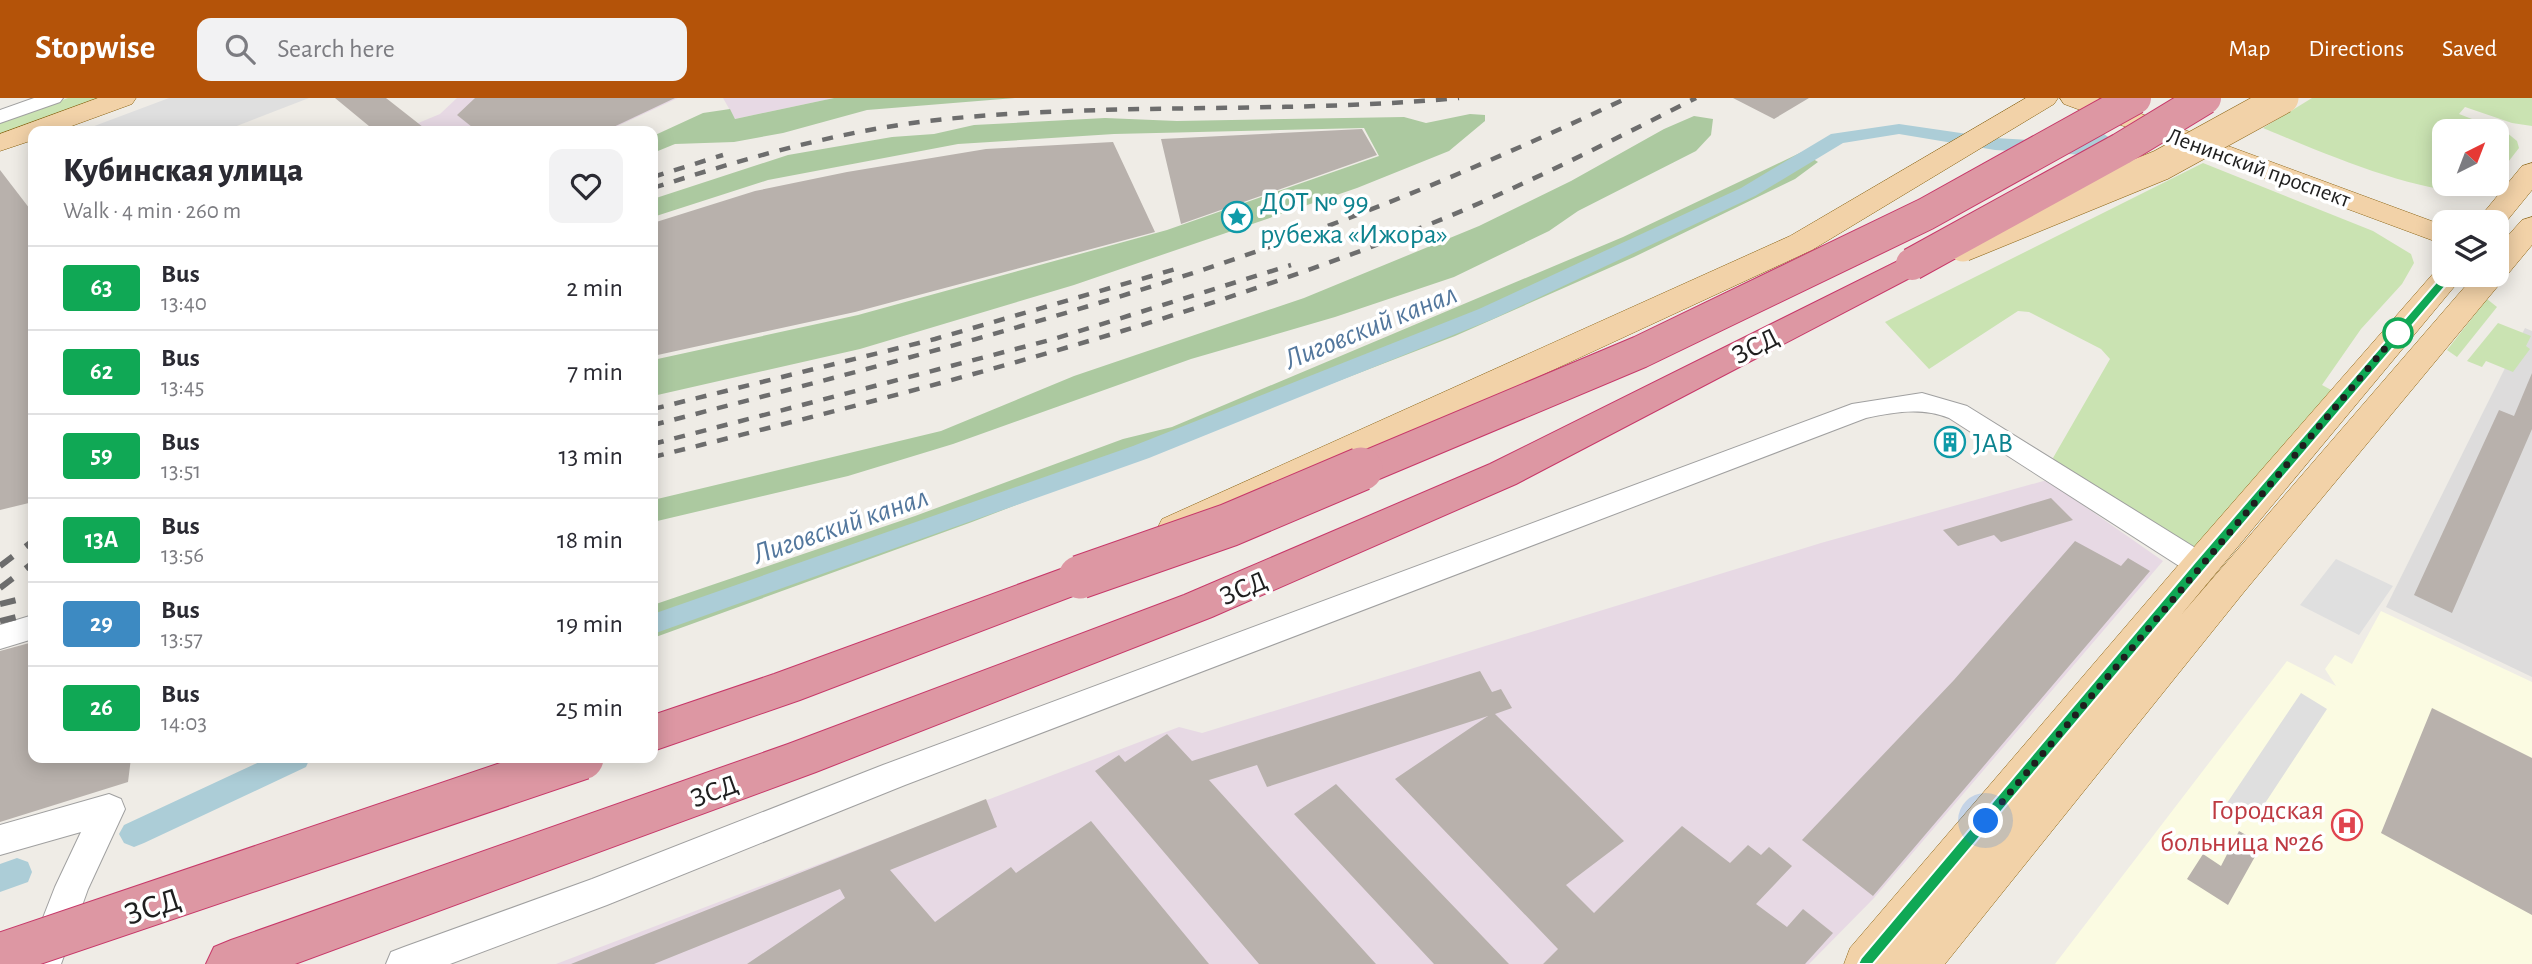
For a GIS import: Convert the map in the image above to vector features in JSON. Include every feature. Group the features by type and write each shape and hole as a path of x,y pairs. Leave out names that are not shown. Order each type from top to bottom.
{"highway":[{"name":"ЗСД","path":"658,731 785,688 1080,577 1229,525 1640,352 1926,214 2135,98"},
{"name":"ЗСД","path":"231,964 800,759 1198,606 1503,474 1912,264 2196,109"},
{"name":"ЗСД","path":"0,955 567,763"}],"main road":[{"path":"46,126 123,98"},
{"path":"72,126 148,98"},
{"path":"1080,577 1216,507 1801,243 2045,98"},
{"name":"Ленинский проспект","path":"2073,98 2432,231"},
{"name":"Ленинский проспект","path":"2125,98 2196,109"},
{"path":"2146,98 2196,109"},
{"path":"1912,264 2020,225 2161,165 2283,98"},
{"path":"0,143 28,133"},
{"name":"Ленинский проспект","path":"2237,138 2437,210"},
{"path":"0,153 28,142"},
{"path":"2501,210 2532,172"},
{"path":"1916,964 2223,590 2512,252"},
{"path":"1867,964 2200,565 2439,287"}],"street":[{"path":"0,117 52,98"},
{"path":"404,964 595,894 894,775 1861,410 1917,400 1936,402 1958,412 2200,565"},
{"path":"0,637 28,628"},
{"path":"0,840 109,809 72,887 43,964"}],"shaded area":[{"path":"169,98 309,98 237,126 94,126"},
{"path":"457,98 678,98 618,126 411,126 440,114"},
{"path":"723,98 834,98 735,119"},
{"path":"2525,328 2532,331 2532,677 2386,607"},
{"path":"2047,480 2163,561 1874,898 1809,964 556,964 1179,727 1202,733 1821,543"},
{"path":"2336,559 2393,586 2359,635 2300,605"},
{"name":"Городская больница №26","path":"2381,611 2532,682 2532,964 2055,964 2287,661 2336,686 2325,669 2335,655 2352,664"},
{"path":"2301,693 2327,709 2254,820 2227,803"}],"green space":[{"path":"68,98 105,98 0,137 0,123"},
{"path":"834,98 1015,98 867,110 783,133 734,142 675,144 658,151 658,134 703,113 730,109 735,119"},
{"path":"2312,98 2532,98 2532,126 2512,123 2510,119 2500,119 2465,107 2459,114 2472,119 2432,119 2432,187 2375,172 2263,128"},
{"path":"1470,114 1485,115 1485,121 1449,151 1357,188 1074,285 860,349 658,395 658,359 858,315 1167,230 1379,156 1364,128 1114,134 958,144 768,180 658,215 658,197 788,155 892,137 934,134 974,125 1105,118 1177,121 1404,117 1426,123"},
{"path":"1694,116 1713,119 1711,135 1696,151 1578,211 1549,231 1454,277 1335,317 1191,359 953,444 848,476 658,521 658,499 941,431 1074,376 1304,298 1479,226 1571,181 1664,129"},
{"path":"2510,135 2517,141 2519,148 2510,160"},
{"path":"1802,152 1818,162 1795,179 1634,257 1455,336 972,522 658,636 658,603 915,516 1123,439 1172,427 1623,237"},
{"path":"2203,163 2373,231 2411,254 2414,263 2402,284 2361,329 2322,385 2333,391 2192,553 2060,468 2053,458 2110,359 2101,349 2029,312 2018,311 1929,369 1885,322"},
{"path":"2487,299 2497,307 2457,357 2447,350"},
{"path":"2498,323 2531,336 2526,346 2530,349 2513,372 2486,361 2482,367 2467,361"}],"building":[{"path":"335,98 386,98 422,126 369,126"},
{"path":"475,98 675,98 616,126 471,126 457,115"},
{"path":"1733,98 1809,98 1774,119"},
{"path":"1362,129 1377,155 1181,224 1161,139"},
{"path":"1113,142 1155,232 855,312 658,355 658,221 755,191 847,172 986,149"},
{"path":"0,170 28,206 28,503 0,510"},
{"path":"2532,373 2532,429 2452,613 2414,595 2499,410 2514,416"},
{"path":"2051,498 2073,520 2001,542 1994,535 1958,546 1943,530"},
{"path":"2075,541 2121,566 2128,558 2150,571 1873,896 1802,840 1954,680"},
{"path":"28,643 28,763 130,763 128,782 0,822 0,651"},
{"path":"1480,671 1492,692 1501,689 1512,708 1495,714 1624,841 1566,885 1594,913 1682,826 1730,863 1748,845 1761,855 1769,847 1792,866 1756,904 1787,927 1803,909 1833,933 1805,964 1543,964 1558,949 1395,779 1488,716 1267,787 1257,765 1209,780 1376,964 1259,964 1095,771 1119,755 1125,762 1167,734 1192,761"},
{"path":"2432,708 2532,758 2532,915 2381,833"},
{"path":"1336,784 1509,964 1434,964 1294,814"},
{"path":"986,799 997,827 890,870 935,922 1011,867 1016,873 1091,821 1209,964 747,964 845,898 840,889 654,964 571,964"},
{"path":"2239,831 2262,844 2228,905 2187,879 2203,854 2221,866"}],"waterway":[{"name":"Лиговский канал","path":"658,622 1141,452 1486,314 1748,192 1838,138 1899,129 1995,144 2085,149 2104,140"},
{"name":"Лиговский канал","path":"134,834 285,763"},
{"name":"Лиговский канал","path":"0,878 17,872"}],"railway":[{"path":"658,186 835,137 946,119 1074,111 1331,106 1459,98"},
{"path":"658,424 964,342 1196,272 1407,195 1627,98"},
{"path":"658,456 954,379 1153,322 1251,290 1445,218 1572,160 1696,98"},
{"path":"658,175 723,155"},
{"path":"658,443 1054,339 1291,265"},
{"path":"658,408 935,339 1179,268"},
{"path":"0,566 28,545"},
{"path":"0,588 28,567"},
{"path":"0,604 28,597"},
{"path":"0,621 28,614"}],"bus line":[{"name":"63","path":"1867,964 2200,565 2438,287"}],"place":[{"name":"ДОТ № 99 рубежа «Ижора»","path":"1237,217"},
{"name":"JAB","path":"1950,442"},
{"name":"Городская больница №26","path":"2347,825"}],"route":[{"path":"1986,821 2398,333"}]}
